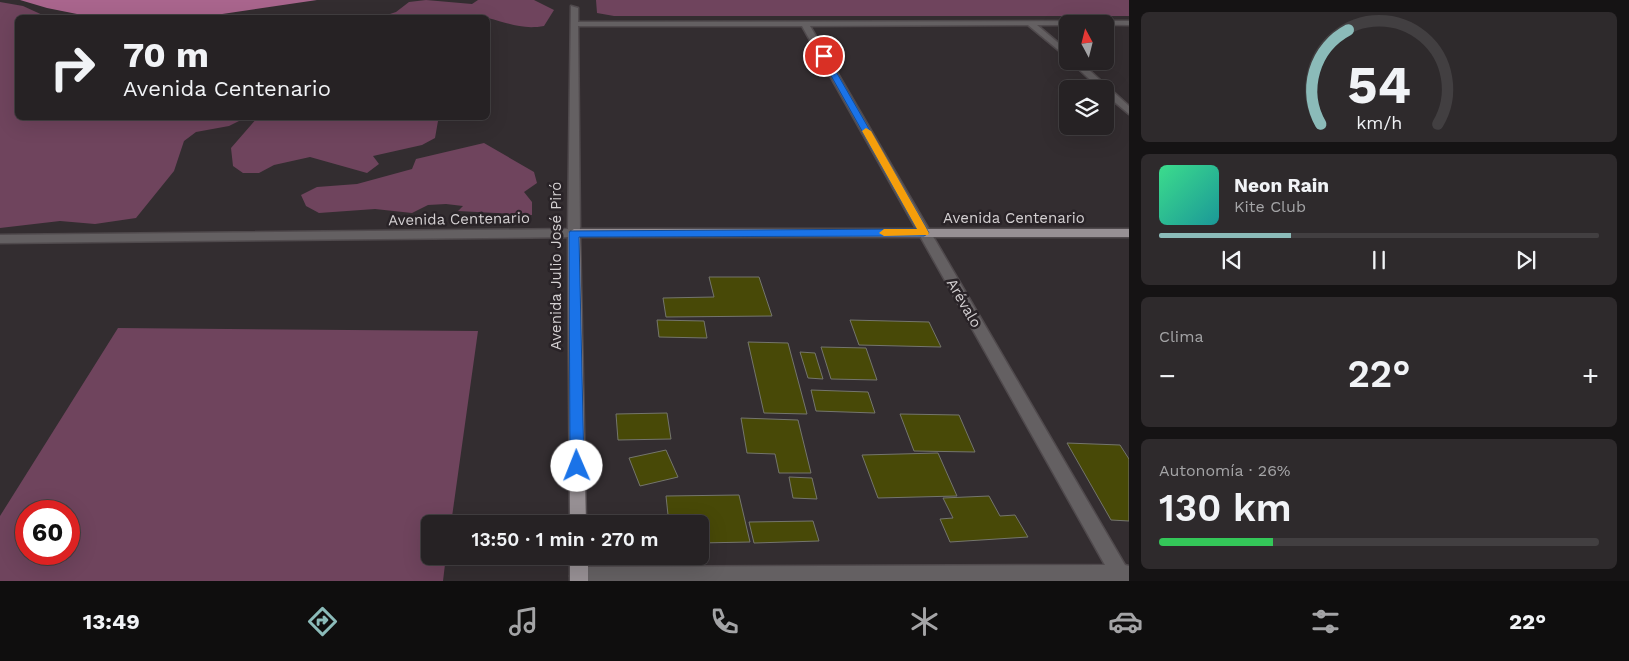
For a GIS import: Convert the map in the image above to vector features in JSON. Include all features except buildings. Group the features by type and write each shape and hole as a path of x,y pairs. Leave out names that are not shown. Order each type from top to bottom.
{"main road":[{"name":"Avenida Centenario","path":"574,233 1129,233"},
{"name":"Avenida Julio José Piró","path":"574,233 578,515"},
{"path":"578,565 579,578"}],"street":[{"name":"Avenida Julio José Piró","path":"574,8 574,233"},
{"path":"1030,23 1059,48"},
{"path":"575,24 1129,23"},
{"name":"Arévalo","path":"805,24 1124,577"},
{"path":"1084,70 1095,80"},
{"path":"1114,97 1129,111"},
{"name":"Avenida Centenario","path":"0,239 574,233"},
{"path":"579,578 1124,577"}],"shaded area":[{"path":"20,0 317,0 216,15 82,15"},
{"path":"426,0 472,4 478,0 534,0 554,10 544,26 536,27 515,25 490,19 490,15 387,15 396,12 409,2"},
{"path":"596,0 1129,0 1129,16 614,16 597,13"},
{"path":"0,2 23,6 43,15 15,15 15,120 241,120 229,126 196,132 184,141 174,171 136,218 95,224 60,221 0,228"},
{"path":"255,120 438,121 435,138 422,145 373,156 379,164 367,173 310,157 274,165 259,173 243,173 233,166 231,148"},
{"path":"484,143 534,172 537,183 524,192 532,202 532,215 458,211 463,206 446,204 428,205 412,213 375,209 319,213 306,206 301,195 317,187 357,184 412,169 416,159"},
{"path":"118,328 478,331 452,515 421,515 421,565 445,565 443,581 0,581 0,516"}],"slow traffic":[{"path":"866,131 924,233 884,233"}],"route":[{"path":"577,466 574,233 924,233 824,56"}]}
